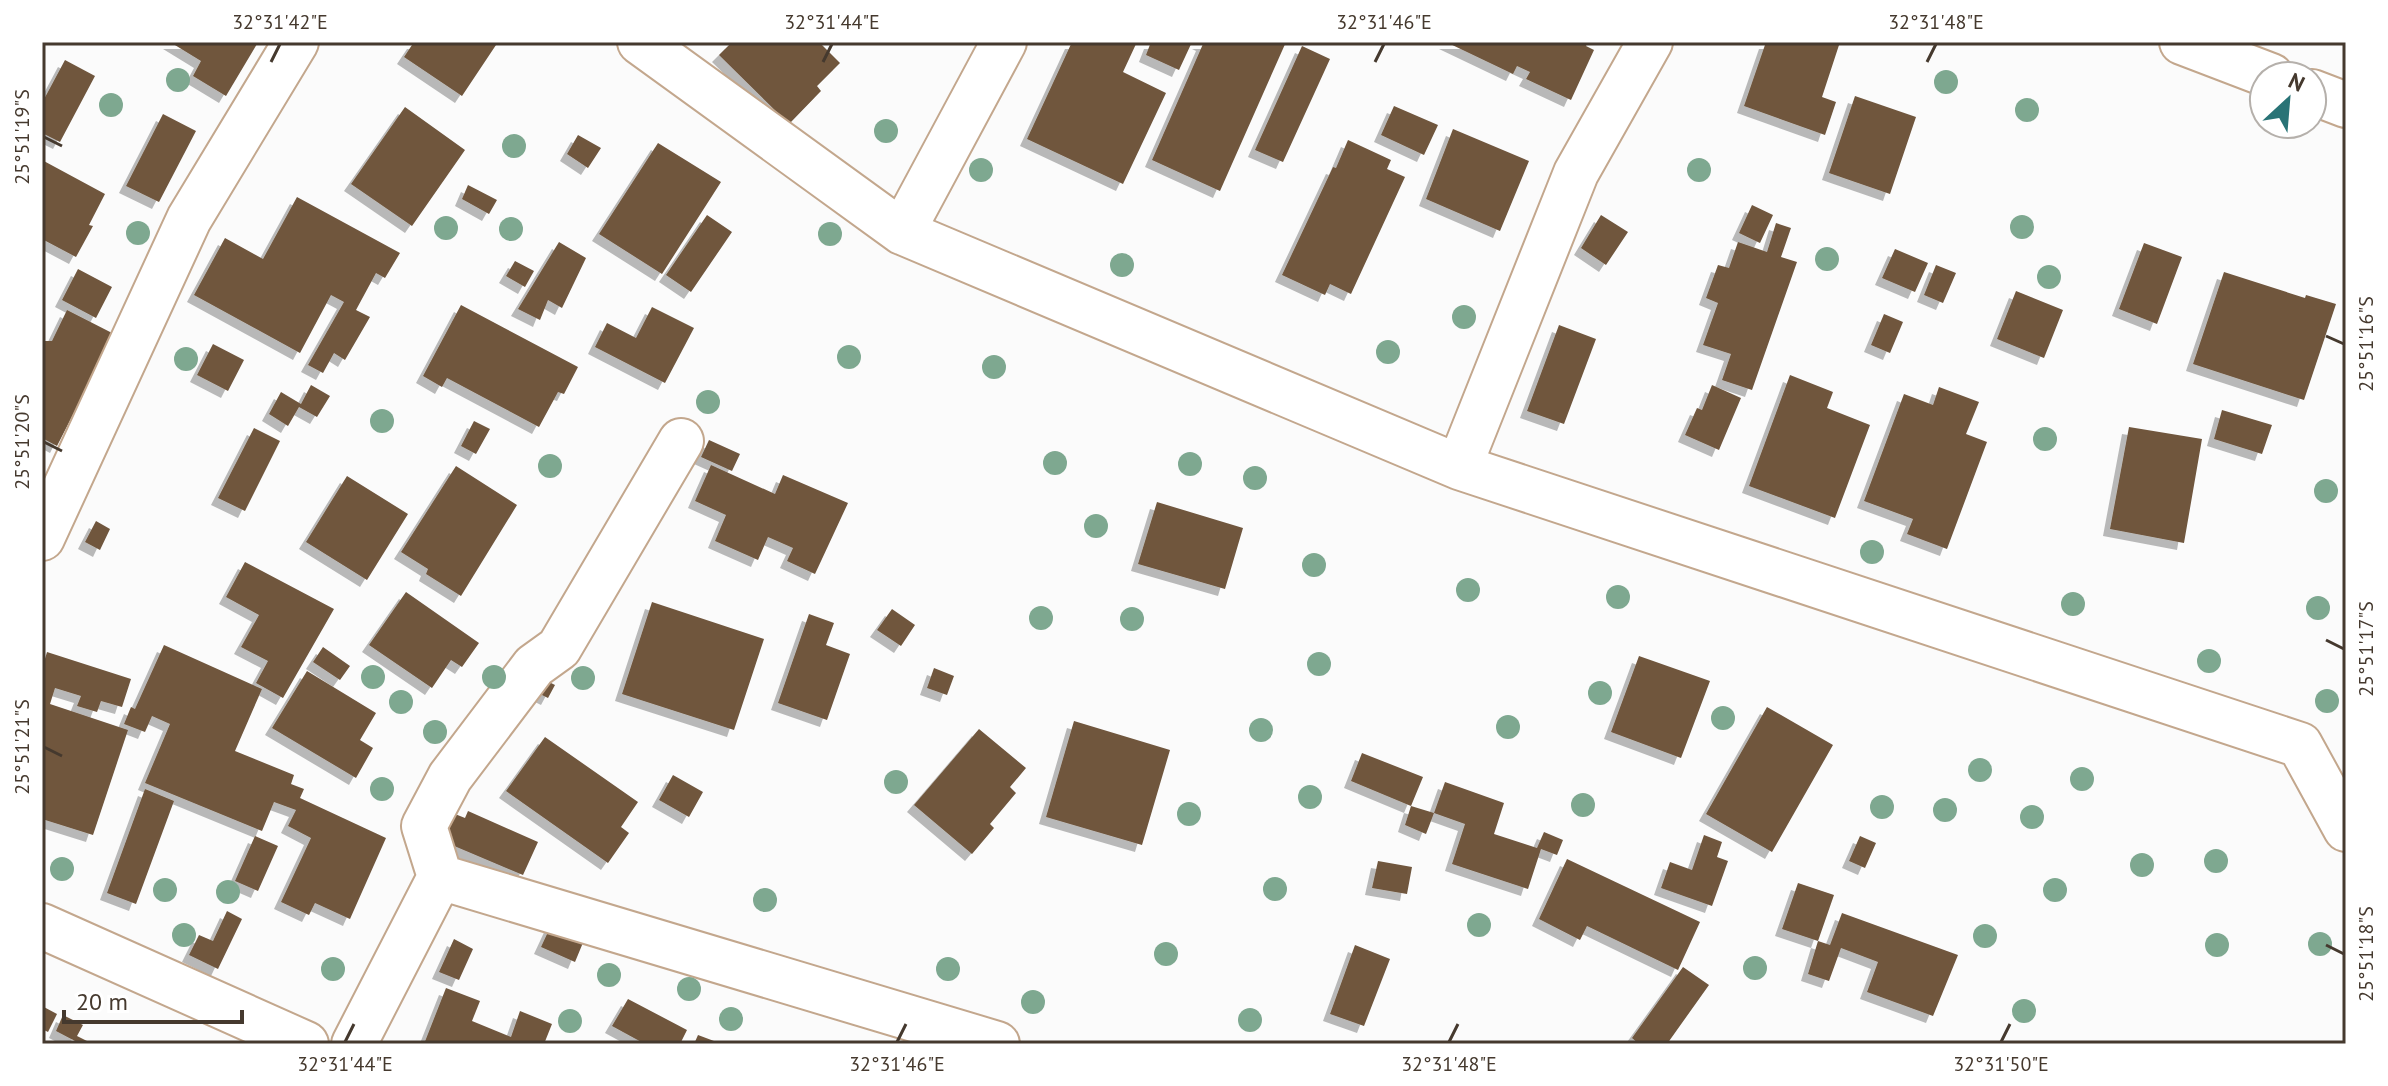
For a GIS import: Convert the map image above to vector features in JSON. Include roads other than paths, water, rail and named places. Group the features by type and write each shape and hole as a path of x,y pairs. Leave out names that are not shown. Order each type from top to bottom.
{"street":[{"path":"42,538 189,219 296,42"},
{"path":"640,42 902,232 1459,467 2300,745 2346,829"},
{"path":"902,232 1004,42"},
{"path":"1459,467 1576,173 1650,42"},
{"path":"2182,42 2248,67"},
{"path":"354,1044 440,877 424,826 450,777 534,666 559,648 681,441"},
{"path":"440,877 997,1044"},
{"path":"42,926 306,1044"}]}
